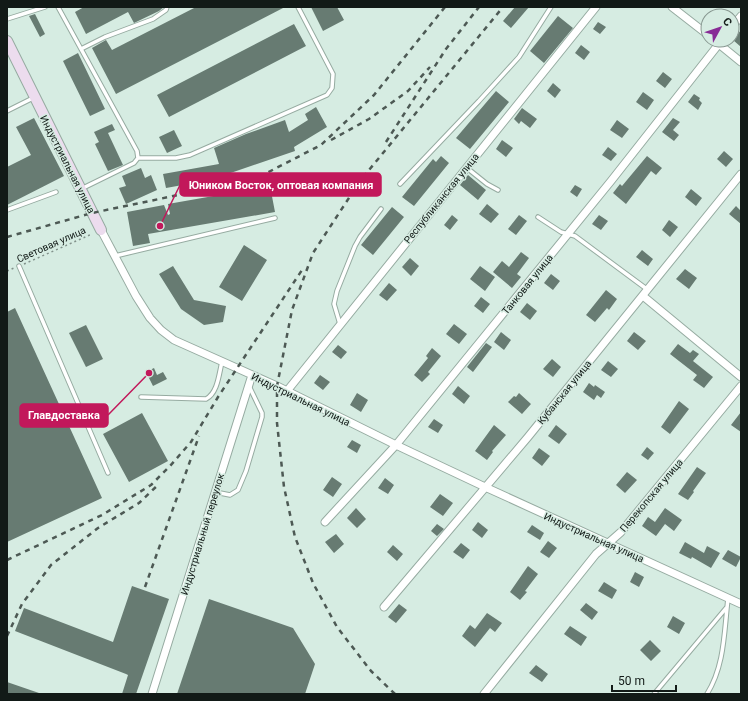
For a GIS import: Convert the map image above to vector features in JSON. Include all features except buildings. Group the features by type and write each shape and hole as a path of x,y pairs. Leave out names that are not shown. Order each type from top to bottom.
{"street":[{"name":"Республиканская улица","path":"286,391 596,7"},
{"path":"672,7 700,29"},
{"name":"Индустриальная улица","path":"7,41 80,189 136,296 150,318 161,330 184,345 286,391 484,487 741,604"},
{"name":"Танковая улица","path":"325,522 396,445 645,139 713,48"},
{"path":"726,48 741,62"},
{"name":"Кубанская улица","path":"384,608 484,487 528,437 741,174"},
{"path":"645,293 741,377"},
{"name":"Индустриальный переулок","path":"152,694 252,375"},
{"name":"Перекопская улица","path":"484,694 596,554 621,532 741,386"}],"lane":[{"path":"7,19 45,7"},
{"path":"58,7 137,152 138,158 134,163 80,189"},
{"path":"80,49 105,37 153,19 166,10 167,7"},
{"path":"138,158 176,158 190,155 327,95 332,88 333,74 298,7"},
{"path":"400,184 519,57 551,7"},
{"path":"7,112 34,97"},
{"path":"466,167 487,184 498,190"},
{"path":"7,210 56,192"},
{"path":"340,324 334,304 337,291 355,246 381,209"},
{"path":"538,217 561,232 575,236 590,246 645,293"},
{"path":"115,256 275,218"},
{"path":"19,266 108,473"},
{"path":"141,397 209,397 216,384 222,362"},
{"path":"215,492 230,495 234,493 238,490 246,471 262,417 262,413 248,385"},
{"path":"707,694 718,674 723,648 728,598"},
{"path":"654,694 727,607"}],"path":[{"name":"Световая улица","path":"7,271 101,230"}],"railway":[{"path":"7,237 92,213 255,179 321,145 374,95 445,7"},
{"path":"386,142 446,49 479,7"},
{"path":"395,694 371,671 337,627 313,583 295,537 284,487 277,423 277,386 292,310 313,253 360,181 503,7"},
{"path":"331,140 369,119 408,91 430,67"},
{"path":"7,560 102,515 151,485 191,442 218,397 304,267"},
{"path":"145,587 199,436"},
{"path":"7,636 22,604 51,565 98,528 139,503 159,484"}],"place":[{"name":"Юником Восток, оптовая компания","path":"160,226"},
{"name":"Главдоставка","path":"149,373"}]}
